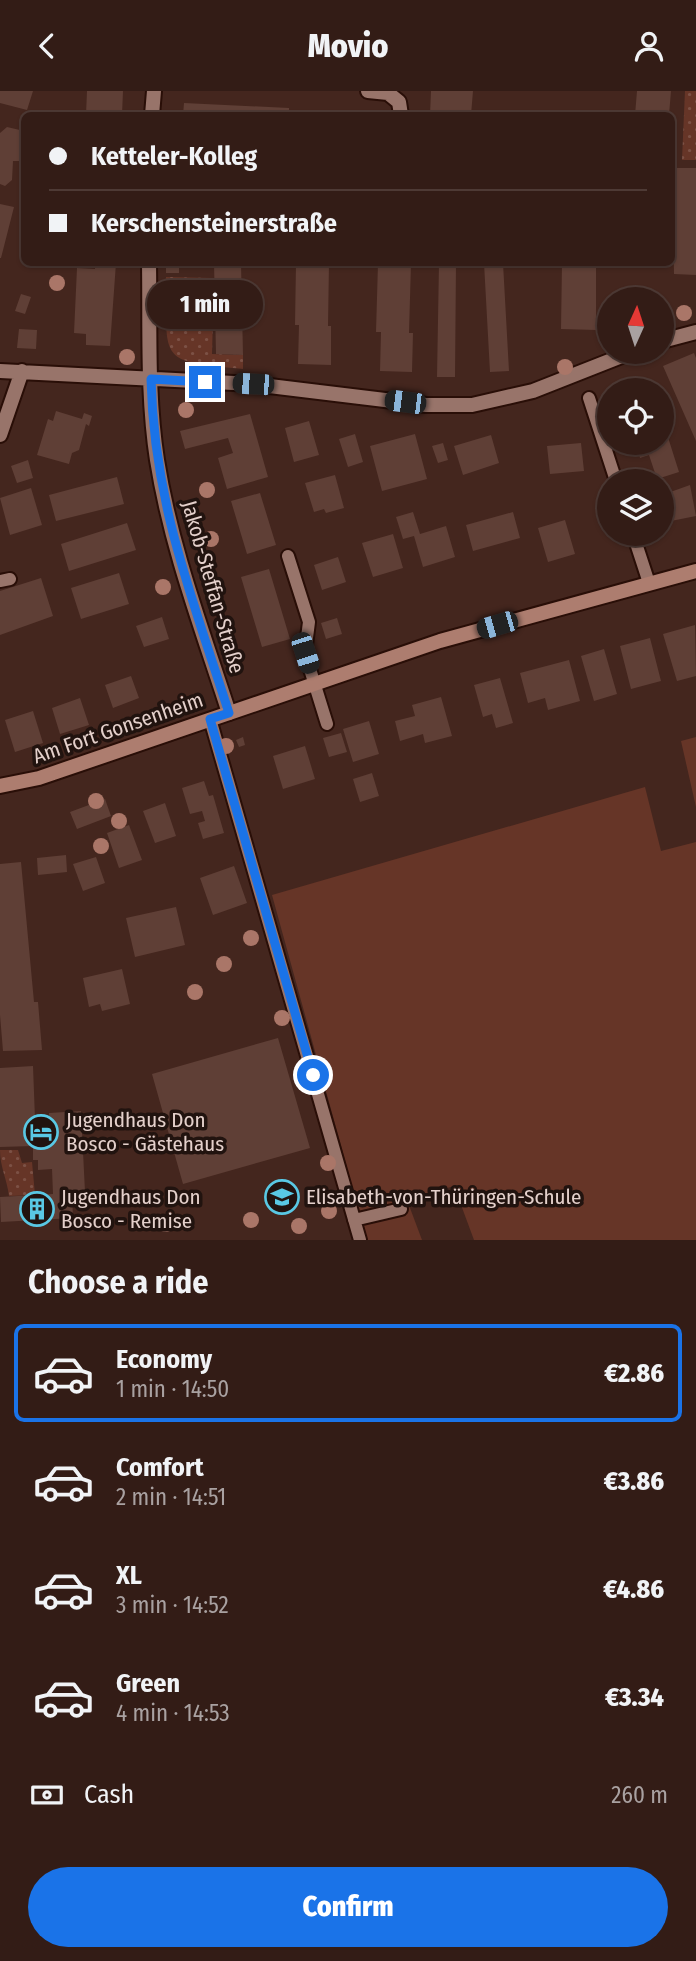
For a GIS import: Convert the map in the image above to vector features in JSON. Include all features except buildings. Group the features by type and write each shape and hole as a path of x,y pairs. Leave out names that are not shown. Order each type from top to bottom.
{"street":[{"path":"152,112 154,91"},
{"path":"369,91 388,93 399,102 401,112"},
{"name":"Jakob-Steffan-Straße","path":"149,266 151,379 157,459 174,546 229,713"},
{"path":"674,338 696,332"},
{"path":"0,371 253,384 426,405 472,405 508,398 553,384 602,364"},
{"path":"0,435 22,371"},
{"name":"Am Fort Gonsenheim","path":"0,786 39,778 440,641 696,571"}],"lane":[{"path":"589,398 612,469"},
{"path":"637,546 649,583"},
{"path":"288,556 309,622 305,653 327,724"},
{"path":"210,719 360,1240"},
{"path":"354,1220 401,1209"}],"shaded area":[{"path":"685,91 696,91 696,160 682,160"},
{"path":"166,277 214,278 212,354 243,355 243,369 194,363 181,359 172,351 166,325"},
{"path":"696,737 696,807 681,741"},
{"path":"645,787 661,851 696,842 696,1240 474,1240 454,1186 407,1200 422,1240 367,1240 272,895"},
{"path":"0,1150 18,1150 22,1163 32,1162 35,1195 9,1196"}],"place":[{"name":"Jugendhaus Don Bosco - Gästehaus","path":"41,1132"},
{"name":"Elisabeth-von-Thüringen-Schule","path":"282,1197"},
{"name":"Jugendhaus Don Bosco - Remise","path":"37,1209"}],"route":[{"path":"205,382 151,379 157,459 174,546 229,713 210,719 313,1075"}]}
